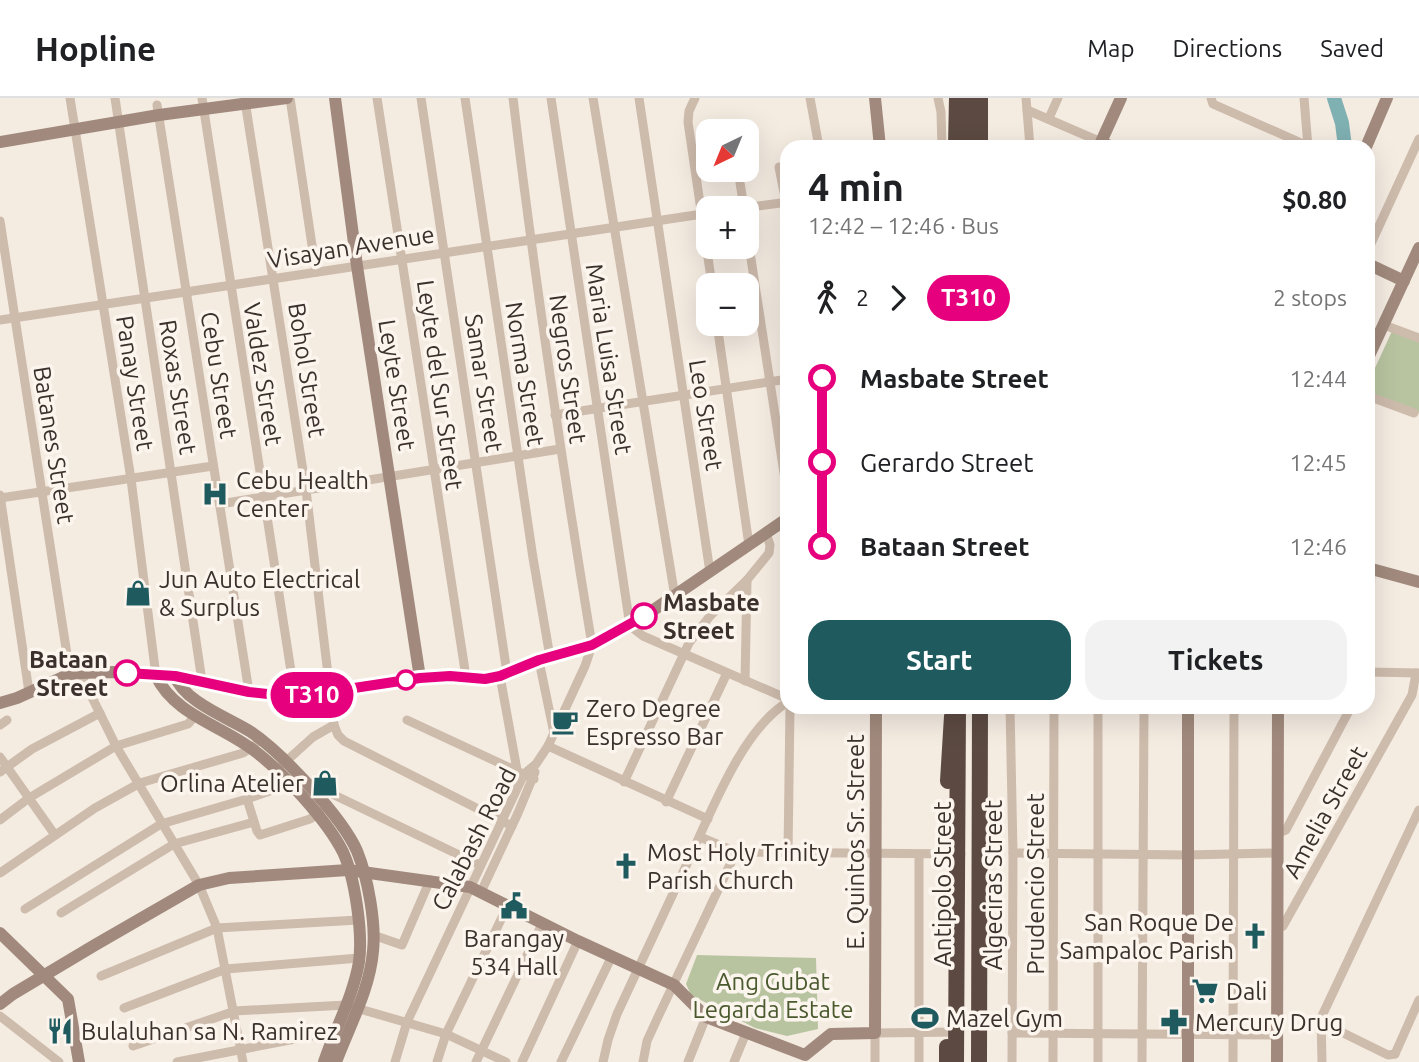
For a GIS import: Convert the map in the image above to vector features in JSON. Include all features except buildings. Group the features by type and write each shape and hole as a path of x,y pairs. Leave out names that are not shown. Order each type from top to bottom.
{"highway":[{"path":"957,98 957,140"},
{"path":"968,98 968,140"},
{"path":"980,98 980,140"},
{"path":"947,1062 947,808 954,714"},
{"path":"955,714 956,1062"},
{"path":"970,714 970,1062"},
{"path":"979,1062 980,714"}],"street":[{"name":"Panay Street","path":"70,98 131,479 156,676"},
{"name":"Roxas Street","path":"115,98 202,681"},
{"path":"0,142 119,122 158,110 288,98 316,272"},
{"name":"Leyte Street","path":"335,98 357,266 420,678"},
{"name":"Leyte del Sur Street","path":"377,98 466,677"},
{"name":"Samar Street","path":"421,98 477,464 503,675"},
{"name":"Norma Street","path":"465,98 519,456 554,733"},
{"name":"Negros Street","path":"513,98 555,415 592,645"},
{"name":"Maria Luisa Street","path":"551,98 630,626"},
{"path":"593,98 674,597"},
{"name":"Leo Street","path":"639,98 710,572"},
{"path":"695,98 689,111 688,122 702,196"},
{"path":"810,98 818,140"},
{"path":"875,98 879,140"},
{"path":"937,98 941,112 942,140"},
{"path":"1026,98 1029,140"},
{"path":"1049,118 1058,98"},
{"path":"1106,140 1121,98"},
{"path":"1211,98 1213,104 1293,140"},
{"path":"1304,98 1307,140"},
{"path":"1369,140 1387,98"},
{"name":"Bohol Street","path":"245,101 306,490 334,725"},
{"name":"Valdez Street","path":"203,104 295,697"},
{"name":"Cebu Street","path":"158,110 249,692"},
{"path":"1027,110 1094,140"},
{"path":"1375,235 1419,139"},
{"path":"779,166 780,171"},
{"path":"759,207 780,205"},
{"name":"Visayan Avenue","path":"0,320 696,214"},
{"name":"Batanes Street","path":"0,221 75,673 199,885"},
{"path":"1375,344 1419,248"},
{"path":"751,259 780,450"},
{"path":"1375,267 1405,281"},
{"path":"1384,326 1419,338"},
{"path":"720,336 749,545"},
{"path":"555,415 780,380"},
{"path":"1375,399 1414,413"},
{"path":"220,505 560,449"},
{"path":"29,692 0,497 214,466"},
{"path":"0,703 75,673 175,676 249,692 295,697 420,678 485,679 503,675 592,645 630,626 780,523"},
{"path":"624,782 689,643 710,616 747,580 769,553 770,545 766,533"},
{"path":"1375,569 1419,582"},
{"path":"746,681 747,580"},
{"path":"630,626 643,636 780,696"},
{"path":"536,764 548,746 592,645"},
{"path":"666,802 727,673"},
{"path":"1375,673 1418,673"},
{"name":"Amelia Street","path":"1278,928 1283,926 1412,695 1418,673"},
{"name":"Calabash Road","path":"475,890 480,865 520,772 503,675"},
{"path":"156,676 167,693 195,716 256,744"},
{"path":"175,676 182,689 195,700 310,787 328,792 480,865"},
{"path":"603,1062 617,1014 708,819 750,740 780,706"},
{"path":"3,769 100,713"},
{"path":"788,853 790,714"},
{"name":"E. Quintos Sr. Street","path":"875,1062 876,714"},
{"name":"Antipolo Street","path":"963,1062 964,714"},
{"name":"Algeciras Street","path":"1010,714 1013,853 1012,1062"},
{"name":"Prudencio Street","path":"1053,1062 1054,714"},
{"path":"1098,714 1098,1062"},
{"path":"1142,1062 1144,714"},
{"path":"1188,714 1188,1062"},
{"path":"1233,1062 1234,714"},
{"path":"1277,1062 1278,714"},
{"path":"1278,833 1286,830 1347,714"},
{"path":"0,820 29,798 116,746 188,724 195,716"},
{"path":"407,720 534,779"},
{"path":"281,766 313,737 334,725 344,741 512,826"},
{"path":"0,873 95,807 140,783 239,755 256,744"},
{"path":"548,746 708,819"},
{"path":"0,757 3,769 29,798 55,835"},
{"name":"Calabash Road","path":"520,772 536,764"},
{"name":"Calabash Road","path":"395,1062 407,1022 475,890 512,826 534,779 536,764"},
{"path":"281,766 287,782 321,811 356,850 363,872 373,935 373,953 367,980 333,1037 324,1062"},
{"path":"25,909 161,824 247,799 281,787 287,782"},
{"path":"310,787 344,854 355,893 358,920 359,958 352,1006 336,1062"},
{"path":"247,799 260,835 310,819 321,811"},
{"path":"1322,1062 1321,1018 1419,810"},
{"path":"61,914 174,844 254,822"},
{"path":"700,837 736,852 963,855"},
{"path":"643,1062 647,1041 736,852"},
{"path":"1013,853 1277,853"},
{"path":"919,855 919,1062"},
{"path":"0,1004 199,885 229,878 348,870 430,880 475,890 674,985 706,1017 803,1058 831,1034 962,1032"},
{"path":"373,935 402,945 430,880"},
{"path":"199,885 218,928 243,1062"},
{"path":"437,1062 446,1034 508,905"},
{"path":"101,976 218,928 358,920"},
{"path":"476,1062 542,923"},
{"path":"0,933 68,999 79,1062"},
{"path":"522,1062 578,941"},
{"path":"561,1062 612,956"},
{"path":"124,1009 226,969 359,958"},
{"path":"1323,1023 1398,1058 1419,1000"},
{"path":"133,1046 235,1011 352,1006 446,1034 506,1062"},
{"path":"0,1016 59,1062"},
{"path":"688,1062 706,1017"},
{"path":"177,1062 326,1033 333,1037"},
{"path":"734,1062 746,1033"},
{"path":"1012,1033 1277,1035"}],"green space":[{"path":"1393,329 1419,339 1419,413 1375,396 1375,368"},
{"name":"Ang Gubat Legarda Estate","path":"697,955 816,958 818,1029 787,1036 755,1028 691,995 686,984"}],"waterway":[{"path":"1334,98 1344,140"}],"bus line":[{"name":"T310","path":"127,673 175,676 249,692 295,697 420,678 450,676 485,679 592,645 644,616"}],"place":[{"name":"Cebu Health Center","path":"215,494"},
{"name":"Jun Auto Electrical & Surplus","path":"138,593"},
{"name":"Masbate Street","path":"644,616"},
{"name":"Bataan Street","path":"127,673"},
{"name":"Zero Degree Espresso Bar","path":"565,722"},
{"name":"Orlina Atelier","path":"325,783"},
{"name":"Most Holy Trinity Parish Church","path":"626,866"},
{"name":"Barangay 534 Hall","path":"514,906"},
{"name":"San Roque De Sampaloc Parish","path":"1255,936"},
{"name":"Dali","path":"1205,991"},
{"name":"Mazel Gym","path":"925,1018"},
{"name":"Mercury Drug","path":"1174,1022"},
{"name":"Bulaluhan sa N. Ramirez","path":"60,1031"}]}
